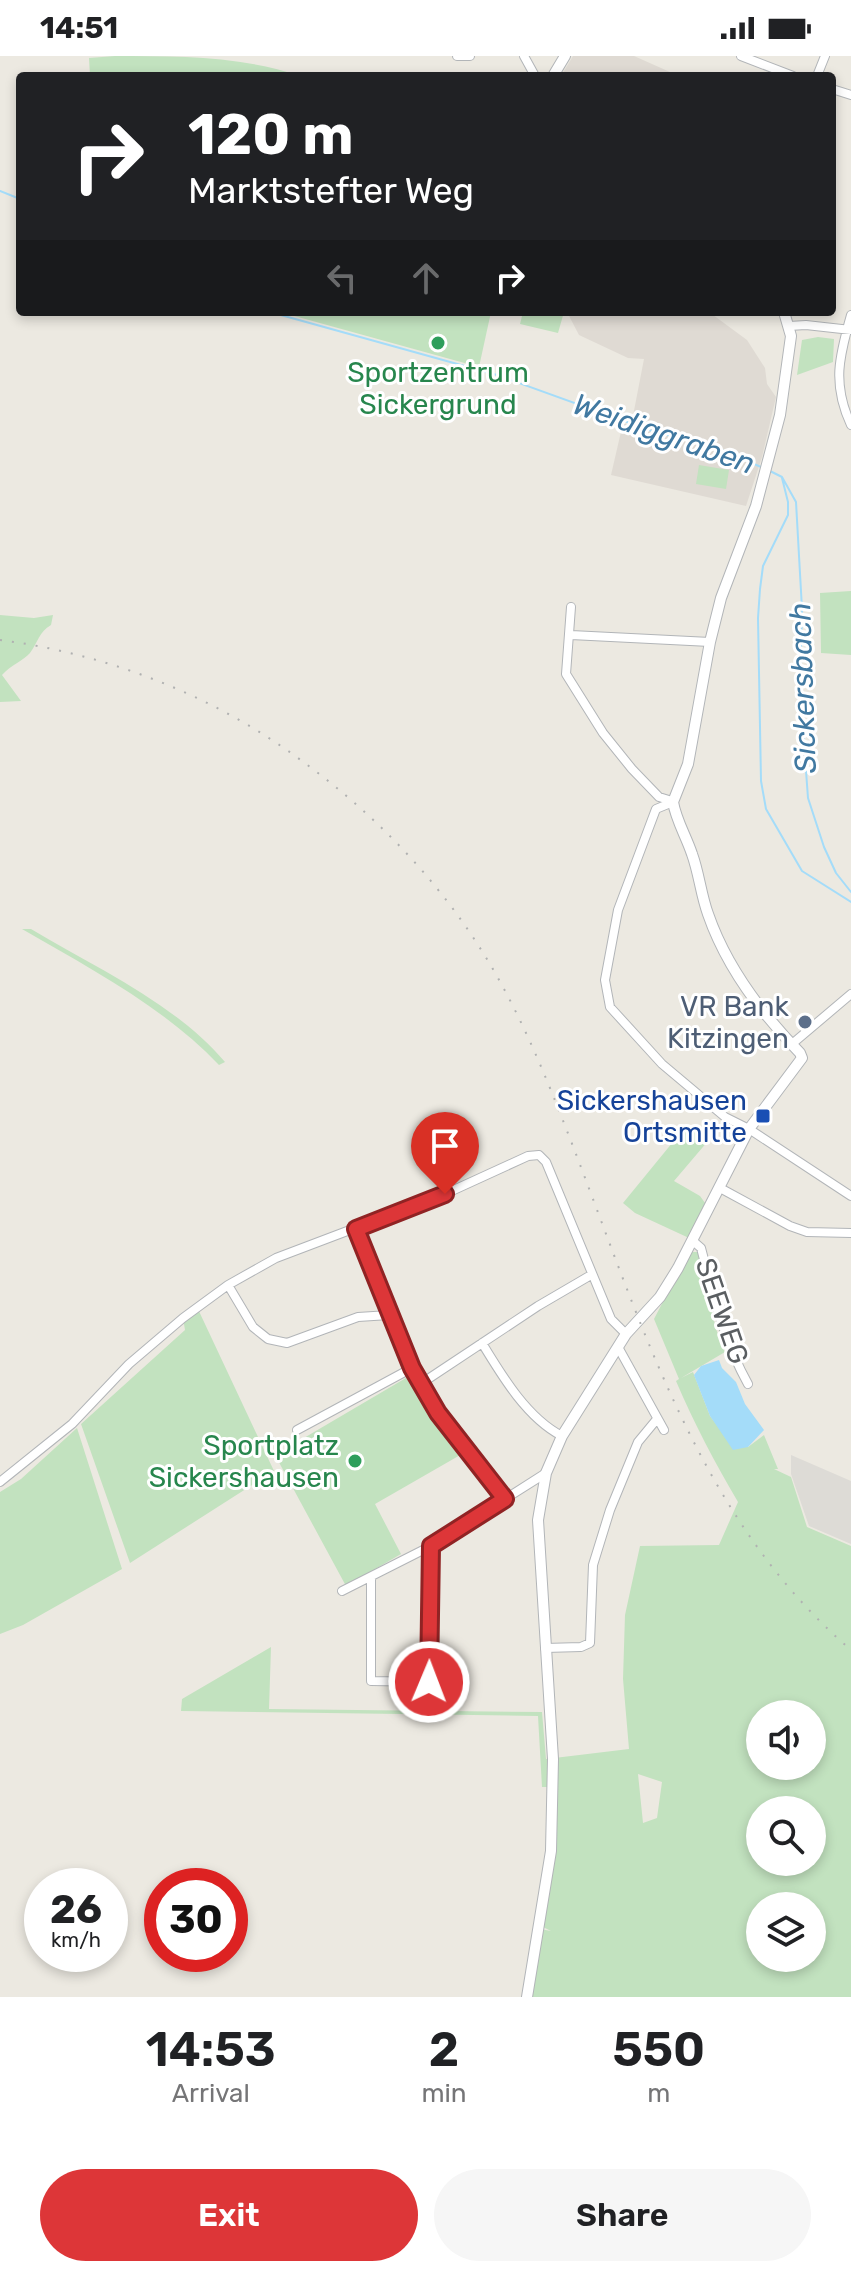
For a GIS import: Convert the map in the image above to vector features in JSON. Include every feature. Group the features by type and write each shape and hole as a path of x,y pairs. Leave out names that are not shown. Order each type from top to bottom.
{"street":[{"path":"457,56 470,56"},
{"path":"741,56 783,72"},
{"path":"851,315 840,353 837,380 851,425"},
{"path":"527,1997 551,1851 553,1759 538,1520 546,1473 562,1436 626,1334 660,1297 693,1241 749,1129 802,1058 755,999 717,935 673,802 688,764 721,598 747,535 780,415 789,356 789,326 785,316"},
{"path":"789,326 849,330"},
{"path":"571,607 566,674 603,733 632,769 659,797 673,802"},
{"path":"571,635 710,642"},
{"path":"673,802 656,809 618,910 605,980 610,1007 662,1064 725,1117 749,1129 851,1196"},
{"path":"792,1044 851,994"},
{"path":"0,1482 72,1424 129,1364 228,1285 276,1258 445,1194 528,1156 539,1155 546,1162 611,1319 626,1334"},
{"path":"720,1188 807,1232 851,1233"},
{"path":"356,1229 412,1368 438,1413 505,1499"},
{"name":"SEEWEG","path":"693,1241 701,1248 721,1326 732,1356 748,1384"},
{"path":"422,1383 538,1306 591,1275"},
{"path":"228,1285 253,1327 268,1339 287,1343 358,1317 389,1315"},
{"path":"482,1343 500,1374 544,1425 562,1436"},
{"path":"618,1347 664,1430"},
{"path":"297,1430 412,1368"},
{"path":"545,1648 581,1647 590,1643 590,1598 597,1551 638,1442 657,1419"},
{"path":"342,1591 431,1546 546,1473"},
{"path":"371,1577 371,1681 429,1682 431,1546"}],"shaded area":[{"path":"573,56 634,56 670,72 563,72"},
{"path":"569,316 714,316 747,340 765,368 767,384 776,397 762,457 746,506 611,475 623,423 630,426 632,421 644,359 628,358 579,335"},
{"path":"791,1455 851,1481 851,1544 809,1526 791,1474"}],"green space":[{"path":"185,57 255,64 287,72 90,72 89,58"},
{"name":"Sportzentrum Sickergrund","path":"294,316 490,316 479,367"},
{"path":"522,316 563,316 558,333 520,324"},
{"path":"818,337 834,339 833,362 797,375 802,340"},
{"path":"699,465 729,470 726,489 696,484"},
{"path":"851,591 851,655 821,653 820,593"},
{"path":"0,615 34,618 53,615 51,625 41,634 30,653 2,675 21,701 0,702"},
{"path":"22,929 31,929 159,1004 205,1041 225,1062 219,1065 151,1007"},
{"path":"686,1126 708,1128 702,1136 708,1141 674,1181 700,1196 708,1207 689,1238 635,1213 623,1203"},
{"path":"689,1252 698,1252 716,1329 725,1352 681,1378 693,1372 710,1416 720,1429 748,1447 764,1435 778,1469 774,1469 791,1477 807,1527 851,1546 851,1997 527,1997 540,1929 551,1931 541,1926 552,1787 542,1787 538,1716 181,1711 182,1699 271,1647 269,1709 542,1712 546,1759 629,1749 623,1679 625,1615 640,1546 719,1545 738,1502 705,1443 676,1381 679,1379 654,1319","holes":["638,1774 662,1782 657,1818 643,1823"]},
{"path":"197,1307 274,1471 130,1563 81,1424 185,1330 183,1318"},
{"path":"411,1375 462,1454 375,1504 401,1554 346,1586 275,1455"},
{"path":"77,1428 122,1569 23,1625 0,1634 0,1492 21,1479"}],"water":[{"path":"719,1360 722,1368 736,1382 745,1404 764,1430 748,1447 733,1450 710,1416 694,1375 701,1366"}],"waterway":[{"name":"Weidiggraben","path":"0,191 16,197"},
{"name":"Weidiggraben","path":"284,316 497,375 652,431 717,448 761,467"},
{"name":"Sickersbach","path":"770,471 782,477 796,502 802,609 800,689 808,798 824,847 836,873 851,892"},
{"path":"782,478 788,515 763,566 760,589 761,781 766,809 802,871 851,902"}],"railway":[{"path":"0,640 120,667 159,681 233,717 302,761 358,806 432,883 475,940 525,1031 544,1072 649,1344 679,1412 713,1477 752,1540 798,1597 851,1650"}],"place":[{"name":"Sportzentrum Sickergrund","path":"438,343"},
{"name":"VR Bank Kitzingen","path":"805,1022"},
{"name":"Sickershausen Ortsmitte","path":"763,1116"},
{"name":"Sportplatz Sickershausen","path":"355,1461"}],"route":[{"path":"429,1682 431,1546 505,1499 438,1413 412,1368 356,1229 445,1194"}]}
